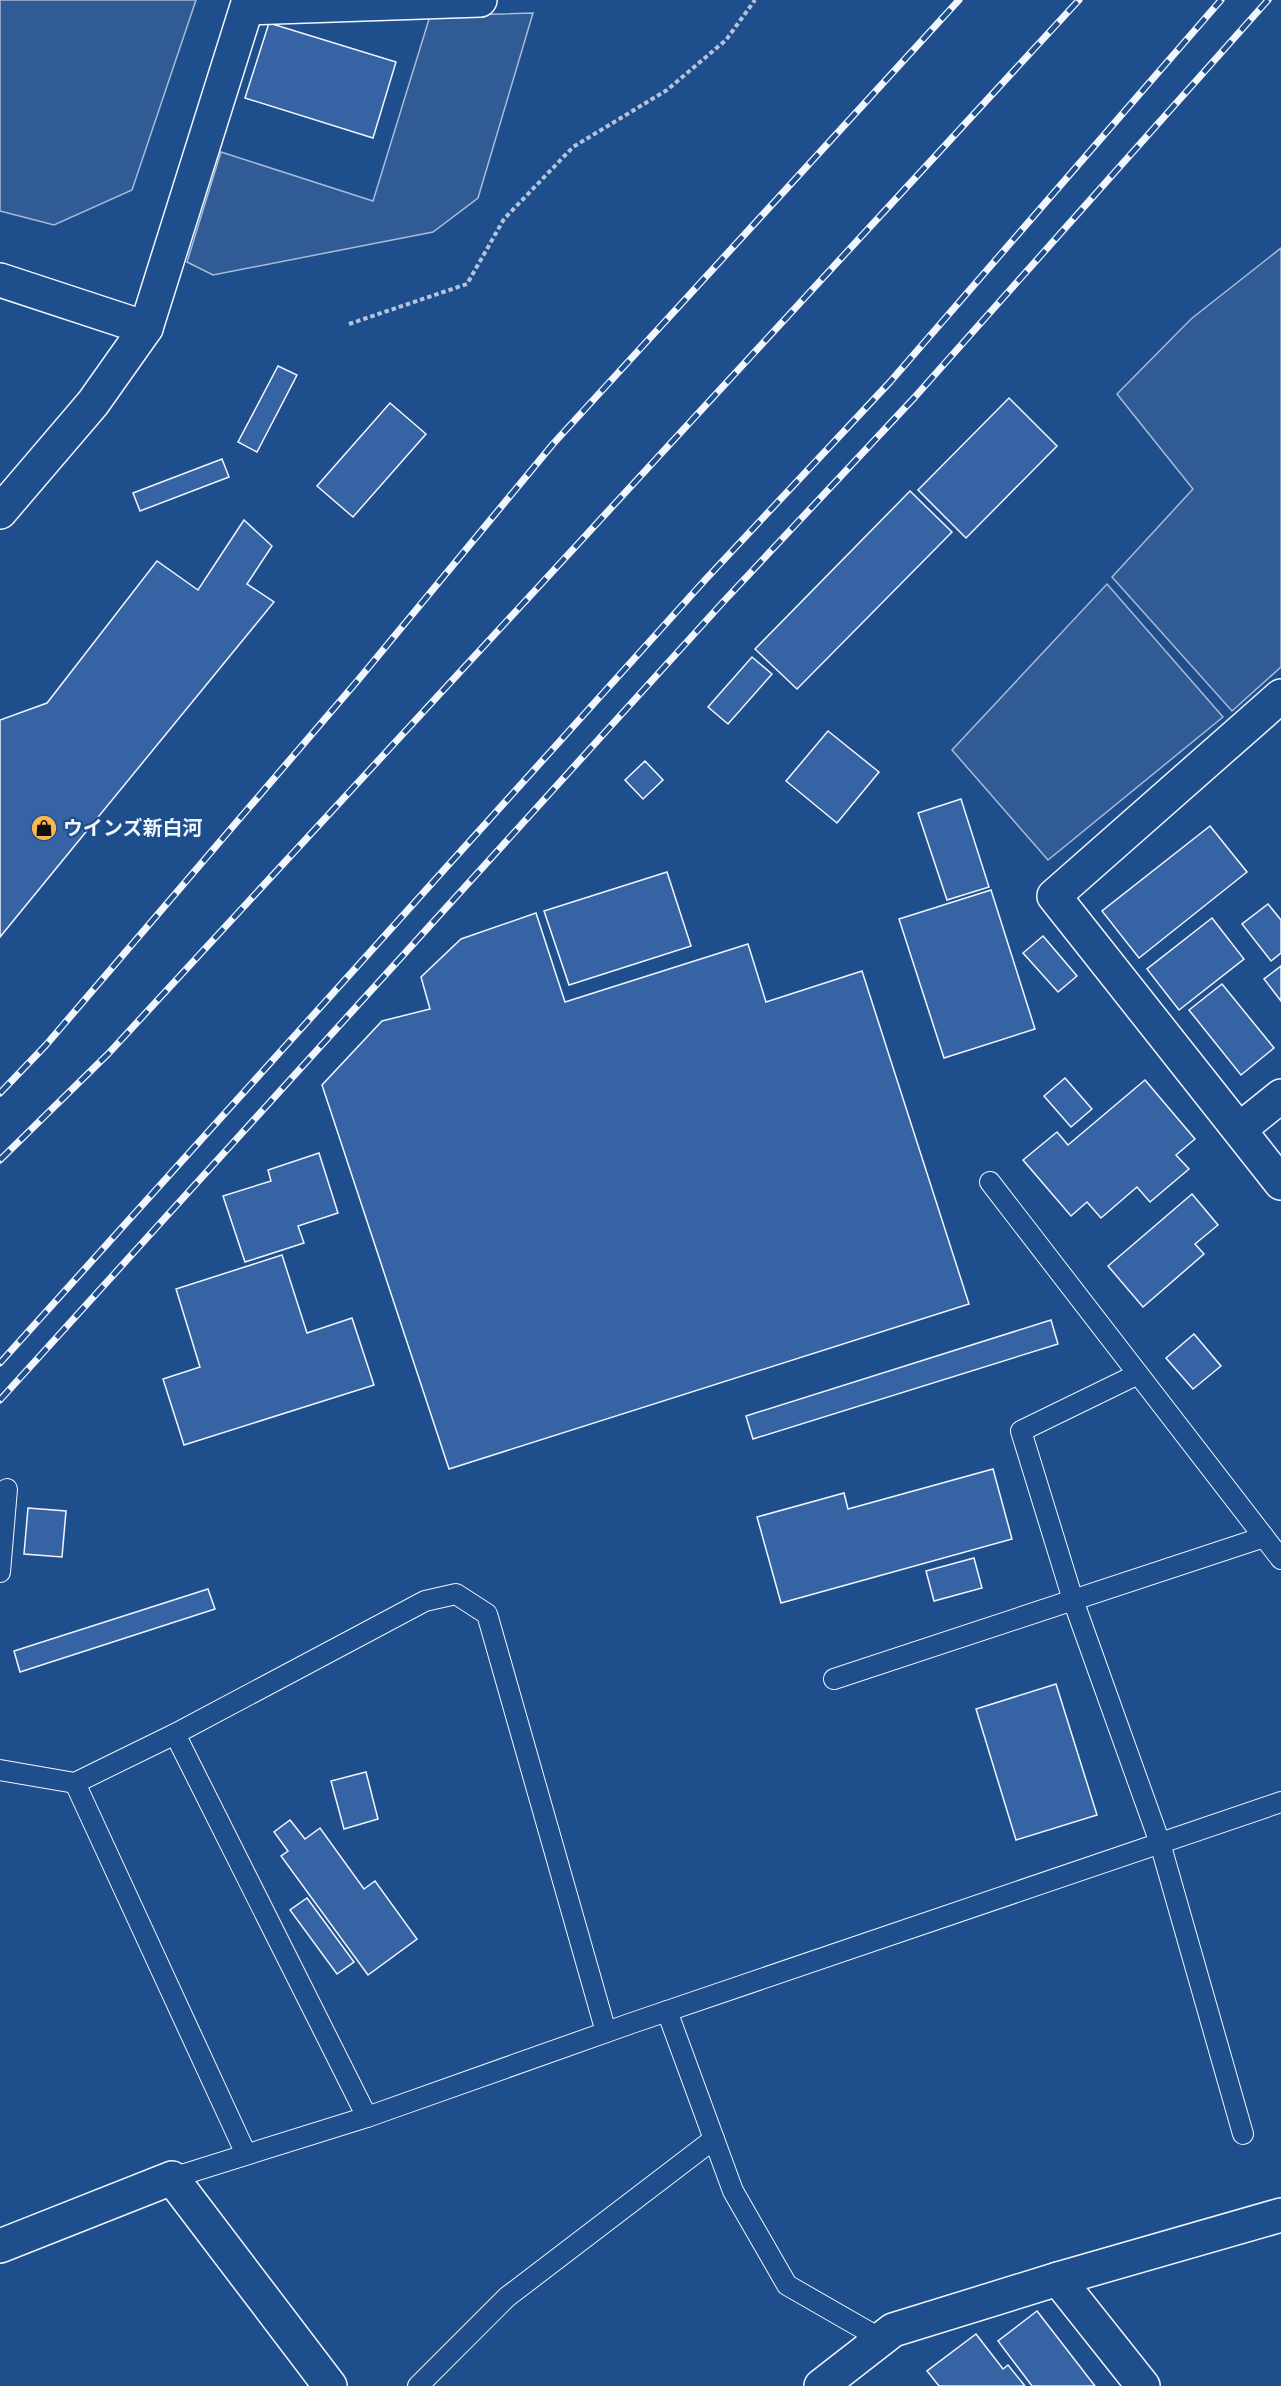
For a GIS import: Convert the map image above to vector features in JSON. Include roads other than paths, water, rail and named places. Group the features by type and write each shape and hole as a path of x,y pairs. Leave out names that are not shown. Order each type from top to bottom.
{"street":[{"path":"0,512 93,403 146,328 248,4 480,0"},
{"path":"0,280 146,328"},
{"path":"1281,696 1054,896 1281,1183"},
{"path":"1240,1129 1281,1096"},
{"path":"0,2246 172,2178 330,2386"},
{"path":"821,2386 892,2330 1058,2279 1281,2215"},
{"path":"1058,2279 1143,2386"}],"lane":[{"path":"990,1182 1281,1559"},
{"path":"1138,1374 1021,1431 1073,1600 1160,1843 1243,2134"},
{"path":"0,1572 7,1489"},
{"path":"834,1679 1264,1537"},
{"path":"0,1770 75,1783 175,1734 425,1601 456,1594 487,1614 606,2032"},
{"path":"175,1734 367,2117"},
{"path":"75,1783 246,2154"},
{"path":"172,2178 367,2117 606,2032 1281,1802"},
{"path":"667,2011 733,2191 787,2285 881,2339"},
{"path":"418,2386 507,2297 714,2139"}],"railway":[{"path":"0,1093 46,1045 359,679 553,444 959,0"},
{"path":"0,1160 108,1054 1079,0"},
{"path":"0,1363 705,580 890,382 1221,0"},
{"path":"0,1400 724,601 914,398 1268,0"}],"place":[{"name":"ウインズ新白河","path":"44,828"}]}
